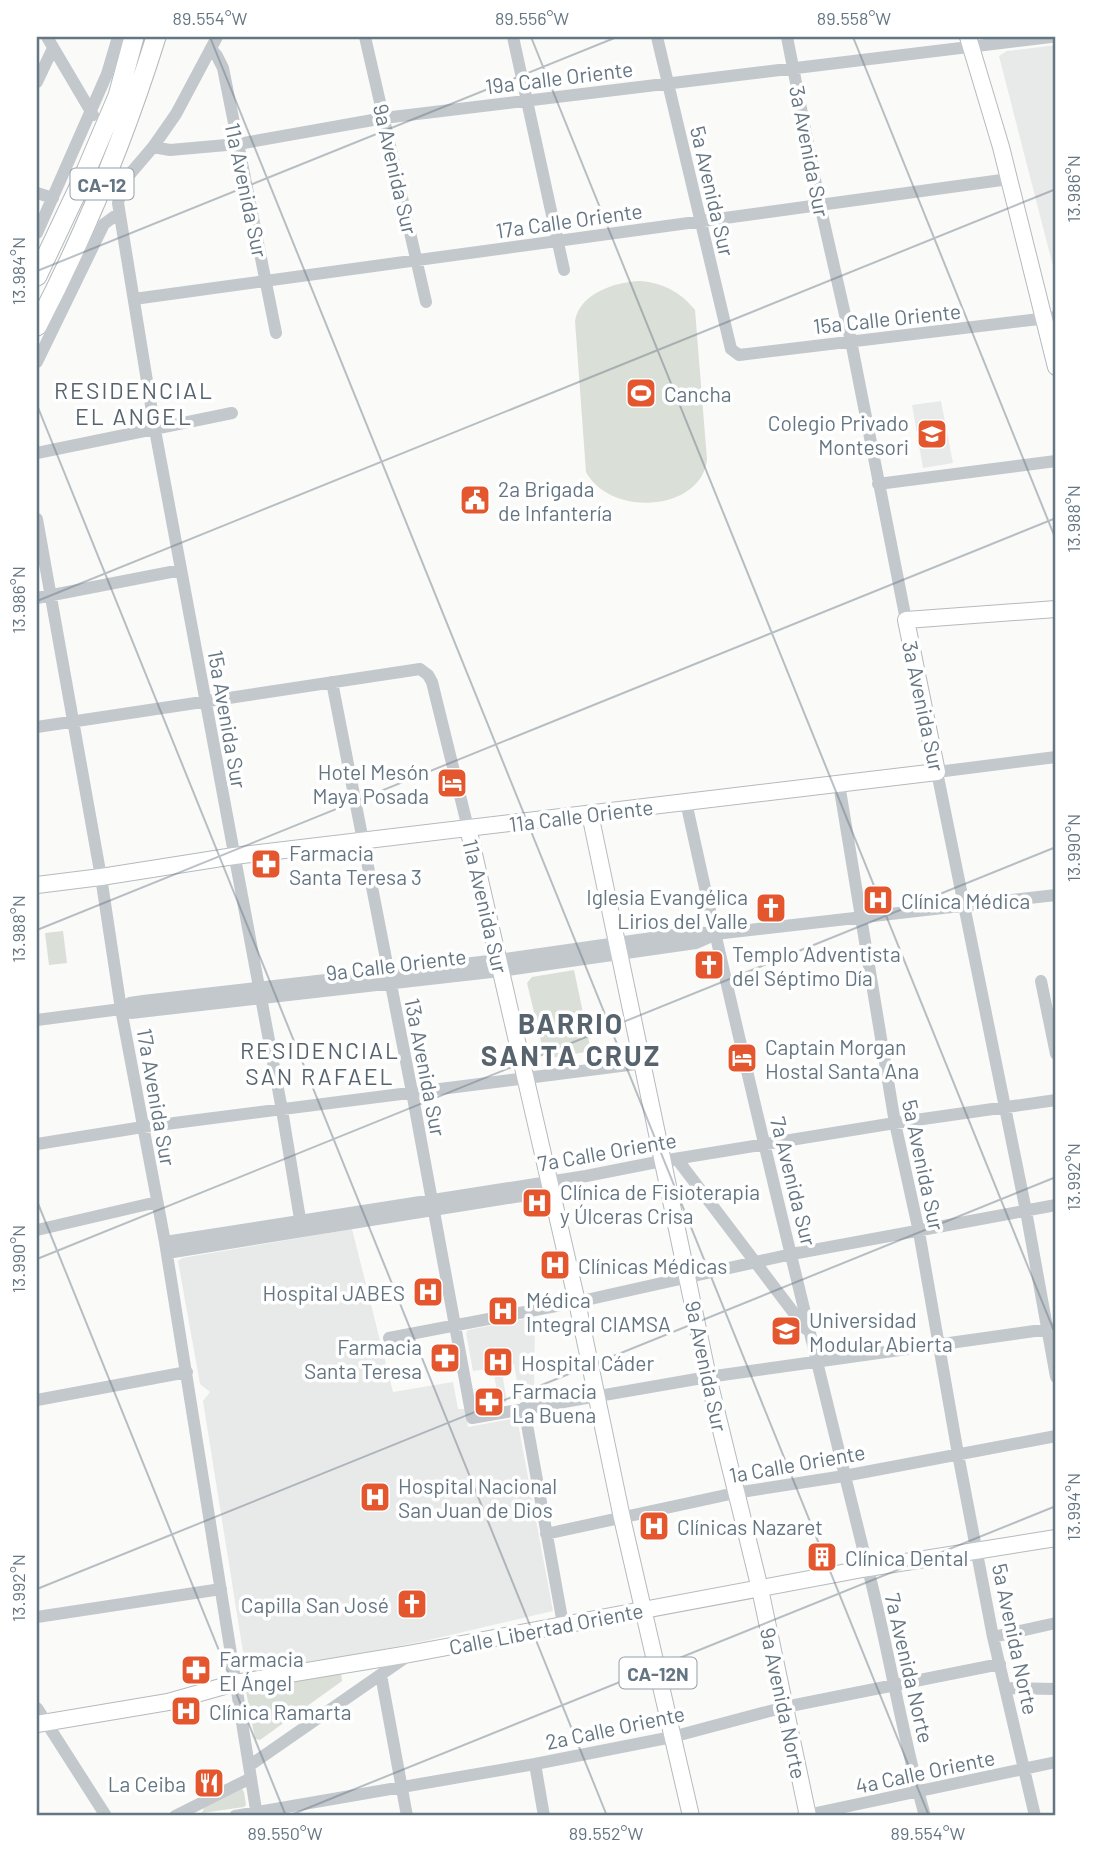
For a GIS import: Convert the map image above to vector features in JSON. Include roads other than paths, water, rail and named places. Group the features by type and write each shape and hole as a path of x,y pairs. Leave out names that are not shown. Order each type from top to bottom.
{"highway":[{"name":"CA-12","path":"37,326 77,243 111,136 118,96 134,37"},
{"name":"CA-12","path":"37,276 81,183 111,136 134,109 156,37"}],"main road":[{"path":"970,42 1050,318 1056,367"},
{"path":"906,620 1056,609"},
{"name":"3a Avenida Sur","path":"906,620 937,772"},
{"name":"11a Calle Oriente","path":"38,885 234,856 937,772"},
{"name":"9a Avenida Sur","path":"590,814 644,1063 670,1160 687,1277 708,1377 760,1589"},
{"name":"11a Avenida Sur","path":"468,828 577,1302 643,1609"},
{"name":"Calle Libertad Oriente","path":"41,1723 168,1702 235,1683 409,1654 868,1568 1056,1538"},
{"name":"9a Avenida Norte","path":"760,1589 805,1816"},
{"name":"CA-12N","path":"643,1609 672,1737"},
{"path":"672,1737 691,1816"}],"street":[{"path":"37,233 107,74 118,37"},
{"path":"37,362 104,224 119,213 120,187 176,114 217,37"},
{"name":"9a Avenida Sur","path":"365,37 426,302"},
{"path":"513,37 564,270"},
{"name":"5a Avenida Sur","path":"657,37 734,354"},
{"name":"3a Avenida Sur","path":"788,37 906,620"},
{"name":"19a Calle Oriente","path":"153,147 170,150 238,144 384,118 794,68 970,42 1051,37"},
{"path":"50,42 90,111 111,136"},
{"path":"37,82 50,42"},
{"name":"11a Avenida Sur","path":"211,49 223,68 276,333"},
{"name":"17a Calle Oriente","path":"134,299 1009,179"},
{"path":"37,193 53,198"},
{"name":"15a Avenida Sur","path":"119,213 155,430 282,1110 301,1226"},
{"name":"15a Calle Oriente","path":"734,354 1050,318"},
{"path":"37,453 232,413"},
{"path":"878,484 1056,461"},
{"name":"17a Avenida Sur","path":"37,519 101,877 121,1009 166,1247 257,1814"},
{"path":"37,598 181,570"},
{"name":"11a Avenida Sur","path":"332,681 411,669 423,671 432,682 468,828"},
{"path":"37,727 332,681"},
{"name":"13a Avenida Sur","path":"332,681 472,1418 524,1408"},
{"path":"937,772 1056,757"},
{"name":"3a Avenida Sur","path":"937,772 1004,1107 1053,1328 1056,1377"},
{"name":"5a Avenida Sur","path":"839,784 895,1123 919,1232 937,1345 977,1552"},
{"name":"7a Avenida Sur","path":"686,802 809,1332 868,1568"},
{"name":"9a Calle Oriente","path":"37,1020 121,1009 130,1003 143,1001 260,994 619,949 696,943 715,934 1056,895"},
{"path":"1041,981 1056,1054"},
{"path":"37,1144 143,1127 644,1063"},
{"name":"7a Calle Oriente","path":"166,1247 550,1186 670,1160 1056,1100"},
{"path":"670,1160 809,1332"},
{"path":"37,1230 157,1202"},
{"path":"389,1338 577,1302 792,1254 1056,1205"},
{"path":"563,1624 524,1408 708,1377 1053,1328"},
{"path":"37,1399 187,1372"},
{"name":"1a Calle Oriente","path":"546,1534 735,1493 844,1476 1056,1436"},
{"name":"5a Avenida Norte","path":"977,1552 993,1637 1035,1816"},
{"name":"7a Avenida Norte","path":"868,1568 925,1816"},
{"path":"37,1617 221,1589"},
{"path":"993,1637 1056,1623"},
{"path":"175,1816 250,1772 409,1654"},
{"name":"2a Calle Oriente","path":"235,1816 535,1764 672,1737 785,1707 1000,1664"},
{"path":"381,1675 407,1816"},
{"path":"1006,1688 1056,1689"},
{"path":"37,1708 41,1723 106,1816"},
{"name":"4a Calle Oriente","path":"805,1816 1056,1762"},
{"path":"535,1764 544,1816"}],"place":[{"name":"Cancha","path":"641,393"},
{"name":"Colegio Privado Montesori","path":"932,434"},
{"name":"2a Brigada de Infantería","path":"475,500"},
{"name":"Hotel Mesón Maya Posada","path":"452,783"},
{"name":"Farmacia Santa Teresa 3","path":"266,864"},
{"name":"Clínica Médica","path":"878,900"},
{"name":"Iglesia Evangélica Lirios del Valle","path":"771,908"},
{"name":"Templo Adventista del Séptimo Día","path":"709,965"},
{"name":"Captain Morgan Hostal Santa Ana","path":"742,1058"},
{"name":"Clínica de Fisioterapia y Úlceras Crisa","path":"537,1203"},
{"name":"Clínicas Médicas","path":"555,1265"},
{"name":"Hospital JABES","path":"428,1292"},
{"name":"Médica Integral CIAMSA","path":"503,1311"},
{"name":"Universidad Modular Abierta","path":"786,1331"},
{"name":"Farmacia Santa Teresa","path":"445,1358"},
{"name":"Hospital Cáder","path":"498,1362"},
{"name":"Farmacia La Buena","path":"489,1402"},
{"name":"Hospital Nacional San Juan de Dios","path":"375,1497"},
{"name":"Clínicas Nazaret","path":"654,1526"},
{"name":"Clínica Dental","path":"822,1557"},
{"name":"Capilla San José","path":"412,1604"},
{"name":"Farmacia El Ángel","path":"196,1670"},
{"name":"Clínica Ramarta","path":"186,1711"},
{"name":"La Ceiba","path":"209,1783"}],"district":[{"name":"RESIDENCIAL EL ANGEL","path":"134,403"},
{"name":"BARRIO SANTA CRUZ","path":"571,1039"},
{"name":"RESIDENCIAL SAN RAFAEL","path":"320,1063"}]}
